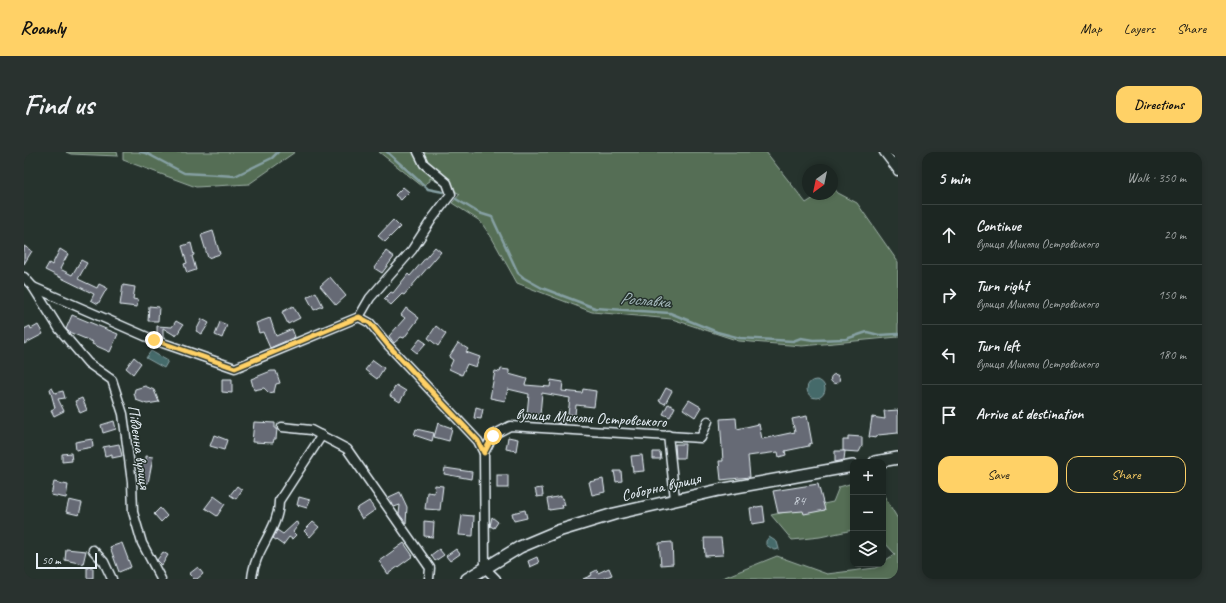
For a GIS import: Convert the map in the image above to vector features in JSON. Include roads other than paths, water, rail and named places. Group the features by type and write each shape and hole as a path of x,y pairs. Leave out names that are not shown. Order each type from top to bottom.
{"street":[{"path":"33,286 154,340 235,368 359,317 370,298 412,250 451,194 447,183 424,164 418,152"},
{"path":"884,152 897,170"},
{"path":"897,170 898,156"},
{"name":"Південна вулиця","path":"24,277 33,286 60,330 88,363 112,380 123,414 132,482 133,512 142,543 161,579"},
{"path":"359,317 370,323 388,345 478,441 484,453 485,568 496,579"},
{"name":"вулиця Миколи Островського","path":"484,453 493,436 510,426 702,438 708,421"},
{"path":"282,427 311,430 347,449 430,568 429,579"},
{"path":"252,579 253,565 279,513 280,501 322,435"},
{"path":"668,435 675,499"},
{"path":"886,460 898,458"},
{"name":"Соборна вулиця","path":"467,579 520,547 558,531 614,514 719,490 850,467"},
{"path":"93,550 104,562 112,579"}],"water":[{"path":"151,351 168,361 164,368 146,358"},
{"path":"816,380 822,383 825,389 822,395 816,398 810,395 807,389 810,383"},
{"path":"769,537 777,542 779,549 774,550 766,545 766,541"}],"waterway":[{"name":"Рославка","path":"140,152 146,153 184,173 235,176 272,158 278,152"},
{"name":"Рославка","path":"387,152 428,189 443,192"},
{"name":"Рославка","path":"456,199 479,213 492,217 518,273 524,278 542,288 595,308 670,313 717,332 740,338 793,341 801,338 813,340 846,339 867,332 879,335 898,334"}]}
